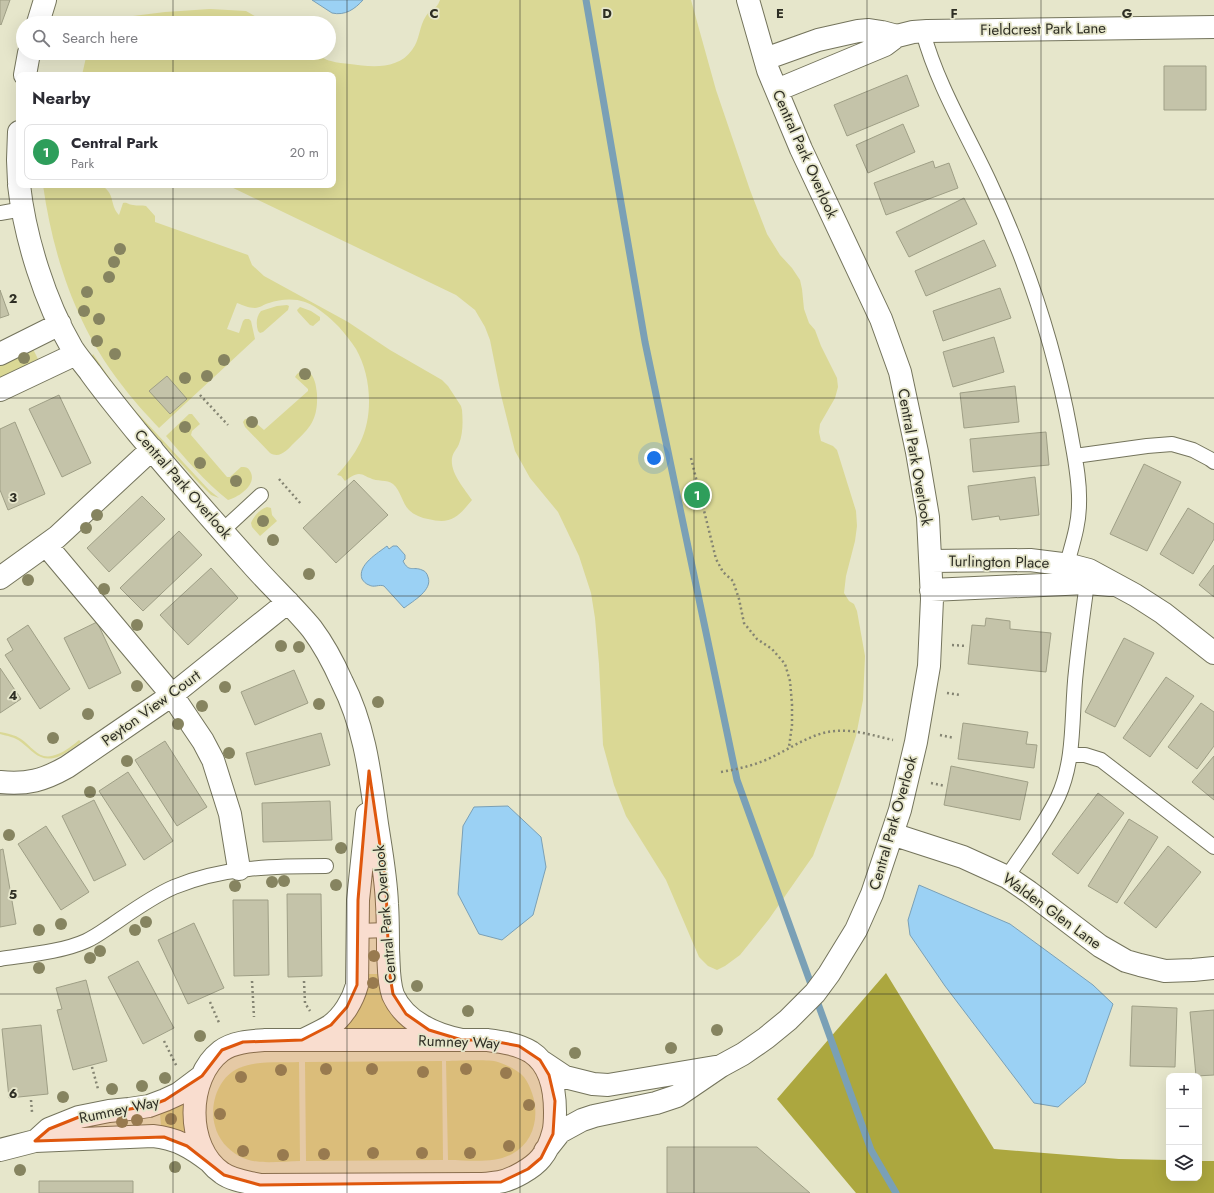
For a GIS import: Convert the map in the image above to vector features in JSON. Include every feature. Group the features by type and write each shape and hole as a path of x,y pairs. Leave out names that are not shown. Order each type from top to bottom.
{"street":[{"path":"40,16 46,0"},
{"name":"Central Park Overlook","path":"721,1066 743,1054 766,1038 788,1020 815,993 829,974 856,930 866,910 900,810 908,777 926,688 931,639 931,561 928,517 918,452 900,372 881,319 801,149 768,70 748,0"},
{"name":"Fieldcrest Park Lane","path":"777,90 885,45 897,36 913,32 1214,27"},
{"name":"Fieldcrest Park Lane","path":"765,59 818,40 858,31 869,30 897,36"},
{"path":"26,72 28,60"},
{"name":"Central Park Overlook","path":"20,188 23,209 43,286 60,324 76,354 112,402 250,562 313,631 329,655 352,702 366,749 386,886 390,984 397,1002 406,1014 429,1030 449,1038 462,1040"},
{"path":"0,354 60,324"},
{"path":"0,390 76,354"},
{"path":"0,578 57,537 152,449"},
{"path":"46,545 172,695 203,741 213,760 230,814 239,869"},
{"name":"Turlington Place","path":"931,561 1030,560 1065,574"},
{"path":"1065,574 1088,576 1120,586 1163,613 1214,653"},
{"name":"Turlington Place","path":"931,590 1065,574"},
{"name":"Peyton View Court","path":"0,782 26,782 51,776 67,767 172,695 288,602"},
{"name":"Central Park Overlook","path":"302,1040 331,1025 347,1007 354,996 357,985 358,900 370,771"},
{"name":"Walden Glen Lane","path":"892,834 963,857 1007,877 1030,892 1100,946 1126,960 1165,971 1214,968"},
{"name":"Rumney Way","path":"265,1040 462,1040 487,1040 519,1046 532,1052 540,1060 549,1075 553,1087 553,1134 541,1158 528,1169 512,1178 501,1182 478,1184 355,1189 260,1185 239,1181 224,1175 216,1169 200,1144 196,1132 195,1104 198,1088 202,1076 212,1060 222,1050 243,1042 265,1040"},
{"path":"540,1060 565,1077 593,1084 605,1085 721,1066"},
{"path":"545,1151 560,1132 571,1126 594,1116 656,1104 677,1096 721,1066"},
{"name":"Rumney Way","path":"36,1141 49,1129 79,1117 109,1111 149,1106 165,1100 178,1094 202,1076"},
{"path":"605,1085 610,1113"},
{"name":"Rumney Way","path":"0,1150 36,1141 153,1136 174,1140 187,1146 211,1162"}],"lane":[{"path":"923,32 928,50 940,80 998,200 1032,284 1063,393 1075,456 1079,492 1076,532 1065,574"},
{"path":"0,213 23,209"},
{"path":"1075,456 1172,444 1193,450 1214,462"},
{"path":"223,530 261,495"},
{"path":"1007,877 1047,818 1058,797 1063,782 1070,755 1076,672 1088,576"},
{"path":"1070,755 1086,755 1101,760 1214,847"},
{"path":"0,959 57,950 75,945 94,937 144,904 170,889 206,877 239,869 326,866"},
{"path":"358,931 388,930"}],"path":[{"path":"200,395 228,425"},
{"path":"691,458 716,559 723,572 733,581 739,599 744,623 757,639 772,649 785,664 790,681 792,704 792,725 789,747"},
{"path":"279,479 301,504"},
{"path":"948,645 967,646"},
{"path":"944,693 960,695"},
{"path":"720,772 749,766 769,758 812,736 835,731 851,731 899,741"},
{"path":"938,735 954,738"},
{"path":"926,782 944,786"},
{"path":"252,981 254,1020"},
{"path":"304,981 305,1003 315,1015"},
{"path":"210,1002 222,1029"},
{"path":"164,1041 179,1071"},
{"path":"92,1067 99,1093"}],"highlighted area":[{"path":"369,771 386,886 389,970 393,994 406,1014 429,1030 462,1040 487,1040 519,1046 540,1060 549,1075 555,1101 553,1134 541,1158 528,1169 501,1182 260,1185 224,1175 187,1146 164,1137 35,1141 49,1129 79,1117 149,1106 165,1100 202,1076 222,1050 243,1042 302,1040 331,1025 347,1007 357,985 358,900"}],"shaded area":[{"path":"440,0 691,0 716,90 750,190 767,234 780,255 792,268 800,280 804,309 809,323 815,330 821,346 837,378 838,387 835,398 820,424 819,432 821,441 833,446 837,450 856,511 857,526 855,541 846,576 844,593 849,601 854,604 857,611 865,656 863,700 856,736 839,787 813,856 769,919 740,955 717,970 708,966 699,957 666,880 626,816 614,785 603,745 599,664 591,593 579,556 558,512 530,478 515,451 501,395 490,340 485,327 475,310 456,295 233,188 336,188 336,72 83,72 85,60 327,60 338,63 384,66 399,61 412,50 417,42 424,20 428,13 437,6"},
{"path":"210,9 246,11 255,16 133,16"},
{"path":"43,188 106,188 119,215 123,203 146,206 155,216 155,222 248,255 252,265 264,276 348,322 390,350 442,380 448,386 462,410 463,423 461,436 452,458 452,464 455,475 472,500 458,515 453,518 443,521 436,521 426,519 411,512 396,487 391,482 373,479 362,474 353,475 345,481 341,476 337,475 355,452 364,432 369,408 368,383 361,359 346,335 323,313 310,304 301,301 278,301 255,308 237,303 227,329 239,333 243,321 245,319 249,319 251,321 255,339 159,428 121,384 105,362 91,338 79,314 60,264 47,212"},
{"path":"277,306 289,306 288,310 263,332 260,333 258,331 257,321 261,311"},
{"path":"300,307 311,311 320,317 320,320 313,326 310,325 298,312 297,310"},
{"path":"33,349 38,359 0,378 0,365"},
{"path":"93,354 130,405 209,490 219,498 211,495 195,479 134,412 96,363 92,356"},
{"path":"301,371 308,371 315,381 317,403 315,416 305,432 289,448 283,453 274,455 270,453 245,427 243,422 245,419 250,418 264,430 308,391 308,389 295,377"},
{"path":"189,414 192,414 200,424 192,431 191,435 227,477 230,477 241,467 245,467 250,471 252,476 251,481 242,493 228,500 211,486 166,436"},
{"path":"267,507 271,508 272,515 277,521 260,536 252,527 251,523 262,509"},
{"path":"0,732 11,734 19,738 37,753 46,756 61,753 79,740 81,742 63,755 48,759 38,756 19,740 0,734"},
{"path":"886,973 994,1149 1119,1159 1166,1160 1166,1181 1202,1181 1202,1161 1214,1161 1214,1193 856,1193 777,1099"},
{"path":"368,974 379,974 405,1029 343,1030 367,985"},
{"path":"480,1060 498,1062 519,1072 524,1077 532,1093 535,1119 533,1128 526,1143 520,1149 512,1154 497,1159 481,1161 448,1160 446,1061"},
{"path":"442,1061 443,1160 306,1161 305,1062"},
{"path":"269,1062 299,1062 300,1161 261,1162 246,1159 235,1154 221,1140 216,1131 213,1118 214,1101 221,1085 232,1072 246,1065"},
{"path":"179,1105 184,1107 185,1130 182,1132 167,1126 161,1126 160,1113 174,1109"}],"water":[{"path":"312,0 363,0 349,11 337,14 332,13"},
{"path":"387,546 389,549 393,546 397,546 405,555 405,559 403,561 407,567 423,570 428,577 429,582 425,591 404,608 384,586 371,586 362,579 361,574 365,564"},
{"path":"508,806 541,837 546,867 533,915 502,940 479,934 458,894 463,826 474,807"},
{"path":"919,885 1010,924 1093,985 1113,1004 1085,1083 1058,1107 1034,1103 945,986 910,935 908,920"}],"building":[{"path":"0,0 10,0 1,25 0,24"},
{"path":"1164,66 1206,66 1206,110 1164,110"},
{"path":"907,75 919,106 847,136 834,105"},
{"path":"903,124 915,152 868,173 856,145"},
{"path":"933,161 935,168 949,163 958,188 886,215 874,183"},
{"path":"964,198 977,224 909,257 896,232"},
{"path":"984,240 996,266 926,296 915,271"},
{"path":"1000,288 1011,318 943,341 933,311"},
{"path":"0,290 9,315 0,318"},
{"path":"994,337 1004,372 953,387 943,352"},
{"path":"167,376 187,399 170,414 149,391"},
{"path":"1015,386 1019,422 964,428 960,393"},
{"path":"59,395 91,463 62,477 29,409"},
{"path":"15,422 45,494 8,510 0,490 0,429"},
{"path":"1046,432 1049,465 973,472 970,439"},
{"path":"1144,464 1181,482 1147,551 1110,534"},
{"path":"1035,477 1039,515 1000,520 999,516 972,520 968,486"},
{"path":"354,480 388,515 336,563 303,528"},
{"path":"142,496 165,519 109,572 87,548"},
{"path":"1188,508 1214,524 1214,539 1193,574 1160,554"},
{"path":"179,531 202,555 143,611 120,588"},
{"path":"1214,565 1214,597 1199,585"},
{"path":"211,568 238,598 188,645 160,615"},
{"path":"986,618 1010,621 1010,629 1051,633 1046,672 968,664 972,625 985,626"},
{"path":"97,622 121,673 89,689 64,638"},
{"path":"28,625 70,689 40,709 5,655 13,650 7,639"},
{"path":"1124,638 1154,653 1115,727 1085,712"},
{"path":"0,668 21,699 0,713"},
{"path":"294,670 308,703 255,725 241,692"},
{"path":"1166,677 1194,696 1150,757 1123,738"},
{"path":"1201,703 1214,712 1214,746 1197,769 1168,747"},
{"path":"963,723 1028,732 1026,744 1037,745 1034,768 958,759"},
{"path":"321,733 330,765 255,785 246,753"},
{"path":"165,741 207,807 177,826 135,760"},
{"path":"1214,756 1214,800 1192,782"},
{"path":"951,766 1028,782 1020,820 944,805"},
{"path":"128,772 173,841 144,860 99,791"},
{"path":"1098,793 1124,813 1078,874 1052,854"},
{"path":"94,800 126,865 94,881 62,816"},
{"path":"330,801 332,840 263,842 262,803"},
{"path":"1129,819 1158,837 1117,903 1088,886"},
{"path":"46,826 89,892 61,910 18,844"},
{"path":"1168,846 1201,872 1156,928 1124,903"},
{"path":"3,849 16,924 0,927 0,850"},
{"path":"287,894 321,894 322,976 288,977"},
{"path":"233,900 268,900 269,975 234,976"},
{"path":"194,923 224,988 188,1004 158,940"},
{"path":"138,961 174,1028 143,1044 108,977"},
{"path":"86,980 107,1061 73,1070 57,1010 62,1009 56,988"},
{"path":"1132,1006 1177,1008 1175,1067 1130,1066"},
{"path":"1214,1010 1214,1075 1202,1076 1202,1073 1196,1073 1190,1012"},
{"path":"41,1025 48,1094 9,1098 2,1029"},
{"path":"667,1147 757,1147 810,1193 667,1193"},
{"path":"39,1181 133,1181 133,1193 39,1193"}],"waterway":[{"path":"586,0 645,342 737,780 871,1150 896,1193"}],"place":[{"name":"Central Park","path":"697,495"}]}
